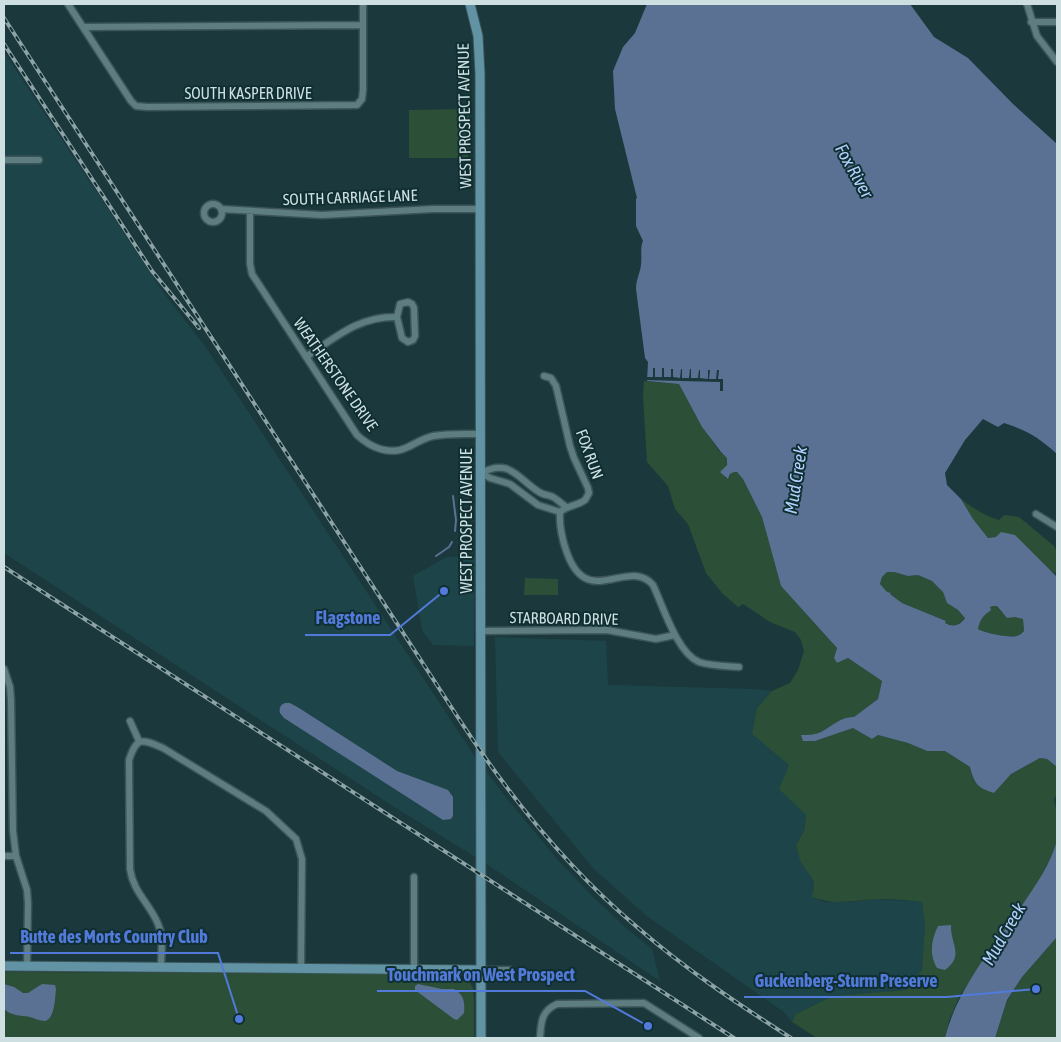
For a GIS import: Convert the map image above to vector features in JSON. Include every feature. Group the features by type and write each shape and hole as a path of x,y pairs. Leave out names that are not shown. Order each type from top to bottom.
{"main road":[{"name":"WEST PROSPECT AVENUE","path":"470,4 479,45 481,1038"},
{"path":"4,966 481,970"}],"street":[{"path":"68,4 82,26 364,25 362,4"},
{"path":"1027,4 1031,22 1037,36 1057,62"},
{"path":"1031,22 1057,22"},
{"name":"SOUTH KASPER DRIVE","path":"82,26 131,101 136,106 147,107 352,106 360,104 363,90 364,25"},
{"path":"4,160 39,160"},
{"name":"SOUTH CARRIAGE LANE","path":"221,209 286,214 433,208 480,210"},
{"name":"WEATHERSTONE DRIVE","path":"250,210 250,270 357,436 374,447 385,450 398,450 431,436 481,434"},
{"path":"406,302 412,304 415,336 412,341 405,341 402,338 397,317 400,304 406,302"},
{"path":"306,357 349,328 364,321 397,317"},
{"name":"FOX RUN","path":"544,376 551,378 556,386 570,446 589,493 585,500 566,507 560,512"},
{"path":"481,473 490,468 509,469 536,491 552,496 566,507"},
{"path":"481,473 510,484 538,505 560,512 561,538 570,563 578,573 588,580 595,581 634,576 647,579 653,585 675,634 683,648 692,658 705,664 738,667"},
{"path":"1036,514 1057,527"},
{"name":"STARBOARD DRIVE","path":"481,631 607,630 656,639 675,634"},
{"path":"4,669 10,686 11,700 13,831 16,856 27,890 28,967"},
{"path":"130,721 138,742"},
{"path":"161,967 159,926 138,894 132,882 130,870 129,760 136,744 146,741 163,748 266,811 296,839 302,859 302,968"},
{"path":"4,856 16,856"},
{"path":"414,877 414,969"},
{"path":"481,970 510,970"},
{"path":"540,1038 543,1015 551,1006 560,1003 644,1003 699,1038"}],"shaded area":[{"path":"4,52 163,292 207,349 473,754 557,859 590,894 626,928 652,949 660,981 482,861 388,803 4,553"},
{"path":"475,556 474,646 433,645 422,630 413,576 447,557"},
{"path":"495,637 606,641 608,685 772,691 757,708 752,734 789,765 794,803 806,815 804,831 796,845 802,863 812,876 814,890 812,897 824,902 877,899 922,902 925,924 922,970 906,990 833,996 796,1014 792,1022 784,1012 648,917 594,869 498,752"}],"green space":[{"path":"470,109 467,131 468,158 409,158 409,110"},
{"path":"644,381 679,384 702,427 720,452 728,458 724,475 726,478 729,478 731,472 737,472 743,479 762,517 781,586 837,648 834,658 837,663 848,658 882,681 878,699 854,717 842,720 819,733 807,735 803,741 815,741 853,728 872,739 878,735 908,743 927,751 945,751 970,767 974,781 994,793 1011,774 1040,758 1047,759 1057,767 1057,793 1054,800 1057,813 1057,841 1053,854 1035,887 960,995 949,1021 945,1038 817,1038 792,1022 796,1014 833,996 906,990 922,970 925,924 922,902 878,899 836,902 812,897 813,882 801,862 796,845 804,831 806,815 779,789 789,765 752,734 757,708 772,691 790,683 798,670 804,651 801,640 795,632 770,622 743,604 738,607 722,593 706,573 688,524 675,509 668,486 647,462 643,397"},
{"path":"961,499 979,511 999,520 1004,515 1019,517 1054,546 1057,552 1057,577 1056,574 996,537 988,538 973,519"},
{"path":"887,572 908,576 918,575 932,581 943,592 947,603 965,617 959,624 951,625 945,623 946,621 902,603 891,593 887,593 880,584 882,577"},
{"path":"525,578 558,579 558,595 524,595"},
{"path":"997,606 1002,613 1023,619 1024,631 1017,636 1009,636 991,634 978,629 981,619 989,612 990,607"},
{"path":"1057,937 1057,1038 995,1038 1007,1001 1022,977"},
{"path":"4,972 407,974 468,979 473,988 474,1038 4,1038"}],"water":[{"path":"647,4 910,4 934,37 968,58 1013,104 1057,144 1057,454 1027,432 1004,423 998,427 983,419 965,440 945,473 947,485 961,499 973,519 988,538 996,537 1001,532 1015,535 1057,577 1057,767 1047,759 1040,758 1011,774 994,793 980,787 973,777 970,767 945,751 927,751 908,743 878,735 872,739 853,728 815,741 803,741 801,735 821,732 841,720 854,717 878,699 882,681 848,658 837,663 834,658 837,648 781,586 762,517 743,479 737,472 730,474 728,479 720,472 727,465 727,458 702,427 679,384 647,381 648,362 645,358 636,289 643,241 636,226 637,198 615,109 613,71 623,47 635,33","holes":["887,572 908,576 918,575 932,581 943,592 947,603 958,610 965,618 959,624 951,625 945,623 946,621 902,603 880,584 882,577","997,606 1007,618 1023,619 1024,631 1020,635 1009,636 991,634 978,629 982,618 991,610 990,607"]},
{"path":"285,703 290,703 299,708 397,771 448,790 453,797 453,816 451,819 443,820 284,718 280,710 281,706"},
{"name":"Mud Creek","path":"1057,841 1057,937 1022,977 1007,1000 995,1038 945,1038 958,1003 967,986 1037,883"},
{"path":"951,925 955,954 951,965 945,970 937,968 934,963 932,942 938,926"},
{"path":"4,984 14,987 23,993 28,993 42,984 55,985 55,1002 51,1016 43,1021 13,1014 4,1009"},
{"path":"418,984 442,989 454,989 463,999 464,1013 457,1020 454,1019 415,990 415,986"}],"pier":[{"path":"653,368 655,368 655,377 662,377 662,368 664,368 664,377 671,377 671,369 673,369 673,377 680,378 682,369 682,378 689,378 691,369 691,378 698,378 700,370 700,378 708,379 708,370 710,370 709,379 716,379 717,370 719,370 718,379 723,379 723,391 720,391 720,382 644,380 646,377 653,377"}],"waterway":[{"path":"453,496 456,520 455,531"},
{"path":"436,556 449,547 452,542"}],"railway":[{"path":"4,18 459,719 498,776 540,830 611,904 693,972 791,1038"},
{"path":"4,44 152,271 199,328"},
{"path":"4,567 734,1038"}],"place":[{"name":"Flagstone","path":"444,591"},
{"name":"Guckenberg-Sturm Preserve","path":"1036,989"},
{"name":"Butte des Morts Country Club","path":"239,1019"},
{"name":"Touchmark on West Prospect","path":"648,1026"}],"water label":[{"name":"Fox River","path":"854,171"}]}
